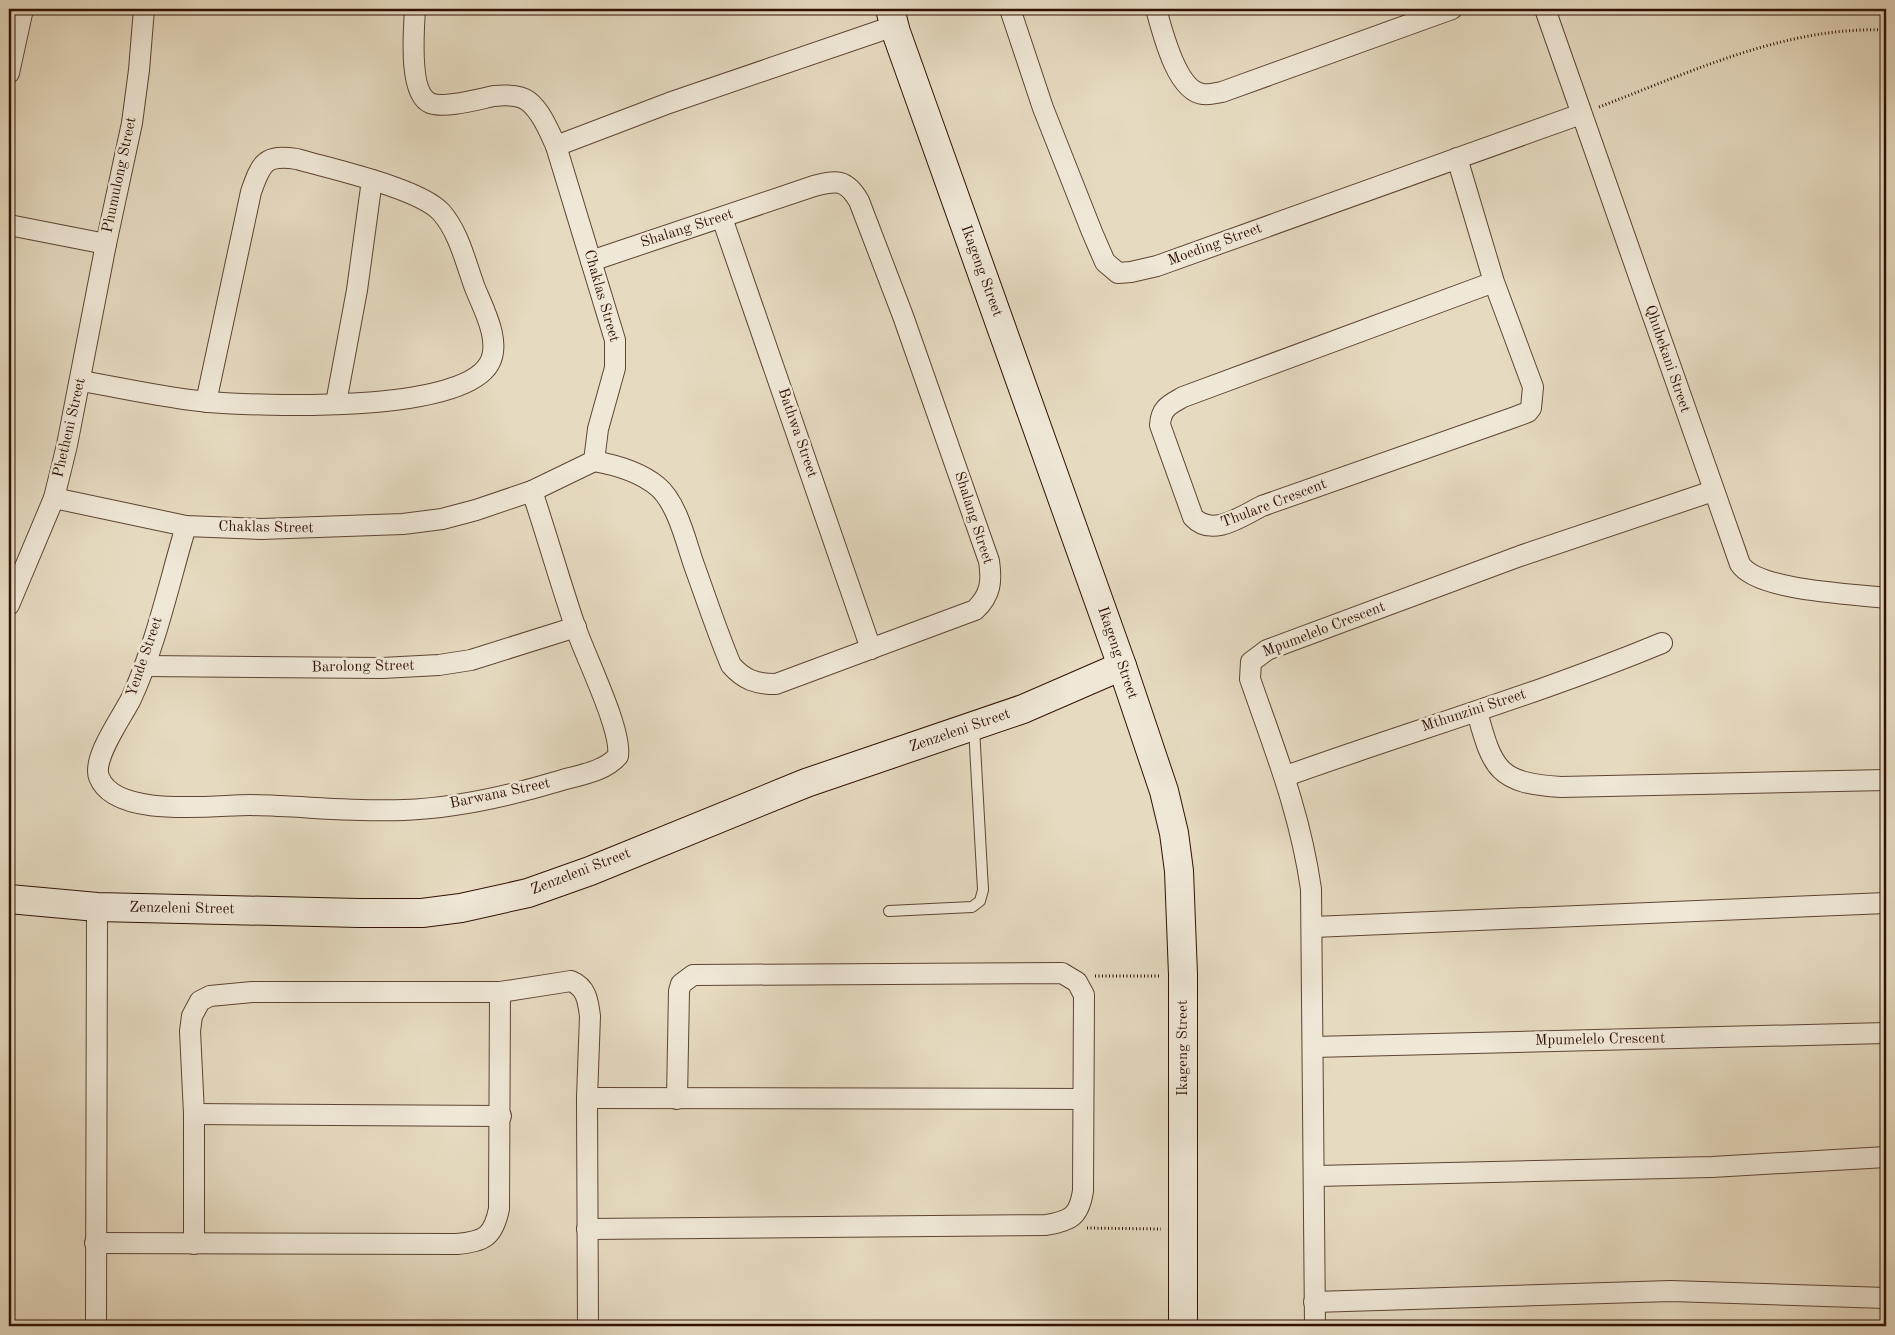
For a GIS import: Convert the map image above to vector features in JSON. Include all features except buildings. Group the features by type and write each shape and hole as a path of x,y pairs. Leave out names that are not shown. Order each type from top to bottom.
{"street":[{"path":"9,73 23,9"},
{"name":"Phumulong Street","path":"9,225 106,244 132,123 144,9"},
{"path":"415,9 415,70 418,89 424,99 430,103 446,104 501,95 520,98 527,101 542,118 556,146 892,18"},
{"name":"Moeding Street","path":"1010,9 1043,108 1094,240 1105,262 1118,273 1157,266 1581,114"},
{"path":"1156,9 1166,45 1174,63 1188,84 1202,94 1222,92 1452,9"},
{"name":"Qhubekani Street","path":"1545,9 1740,564 1747,572 1769,582 1793,587 1886,598"},
{"name":"Ikageng Street","path":"892,18 1122,666 1164,791 1174,833 1179,871 1183,975 1184,1326"},
{"name":"Chaklas Street","path":"54,498 186,526 270,529 403,524 476,510 532,491 594,462 598,430 615,368 616,352 612,326 556,146"},
{"path":"81,381 206,402 266,405 420,398 441,392 471,379 489,364 493,340 483,308 450,224 441,212 429,202 372,180 297,159 280,156 271,158 261,168 251,192 206,402"},
{"name":"Thulare Crescent","path":"1457,158 1494,282 1533,386 1532,404 1528,412 1262,506 1229,522 1216,526 1203,525 1194,517 1160,425 1162,411 1169,405 1183,397 1494,282"},
{"path":"336,403 357,290 372,180"},
{"name":"Shalang Street","path":"591,261 829,182 846,184 851,188 859,201 903,316 989,561 990,588 984,602 975,610 776,684 761,684 739,674 731,665 680,523 667,498 658,487 644,478 616,465 594,462"},
{"name":"Bathwa Street","path":"722,218 871,649"},
{"name":"Phetheni Street","path":"9,605 54,498 81,381 106,244"},
{"name":"Barwana Street","path":"103,784 109,792 121,799 152,805 407,810 466,804 533,788 601,768 618,756 619,746 576,627 532,491"},
{"name":"Mpumelelo Crescent","path":"1316,1326 1314,1302 1315,1176 1311,889 1306,854 1286,776 1250,679 1249,666 1253,659 1276,647 1520,556 1713,491"},
{"name":"Yende Street","path":"103,784 98,775 101,757 130,700 144,666 186,526"},
{"name":"Barolong Street","path":"144,666 382,668 439,665 471,660 576,627"},
{"name":"Mthunzini Street","path":"1286,776 1392,738 1477,712 1662,643"},
{"name":"Zenzeleni Street","path":"9,899 97,907 391,913 461,908 528,893 590,871 806,783 1023,709 1122,666"},
{"path":"1477,712 1488,750 1495,763 1514,780 1536,785 1886,780"},
{"path":"1313,927 1886,903"},
{"path":"96,1326 97,907"},
{"path":"587,1229 1057,1223 1070,1218 1081,1205 1082,1099 1086,1004 1081,988 1069,976 1062,973 693,975 681,984 678,997 677,1099"},
{"path":"194,1244 194,1114 190,1031 192,1016 200,1001 210,996 252,992 500,992 560,981 570,981 583,989 590,1016 587,1098 588,1326"},
{"path":"95,1244 457,1244 479,1241 485,1238 496,1224 499,1209 501,1116 500,992"},
{"name":"Mpumelelo Crescent","path":"1313,1046 1886,1033"},
{"path":"587,1098 1082,1099"},
{"path":"194,1114 501,1116"},
{"path":"1315,1176 1712,1167 1886,1157"},
{"path":"1314,1302 1671,1292 1886,1298"}],"lane":[{"path":"889,911 972,907 980,901 983,890 974,726"}],"path":[{"path":"1581,114 1758,48 1833,32 1886,30"},
{"path":"1069,976 1137,977 1183,975"},
{"path":"1057,1223 1094,1229 1185,1229"}]}
